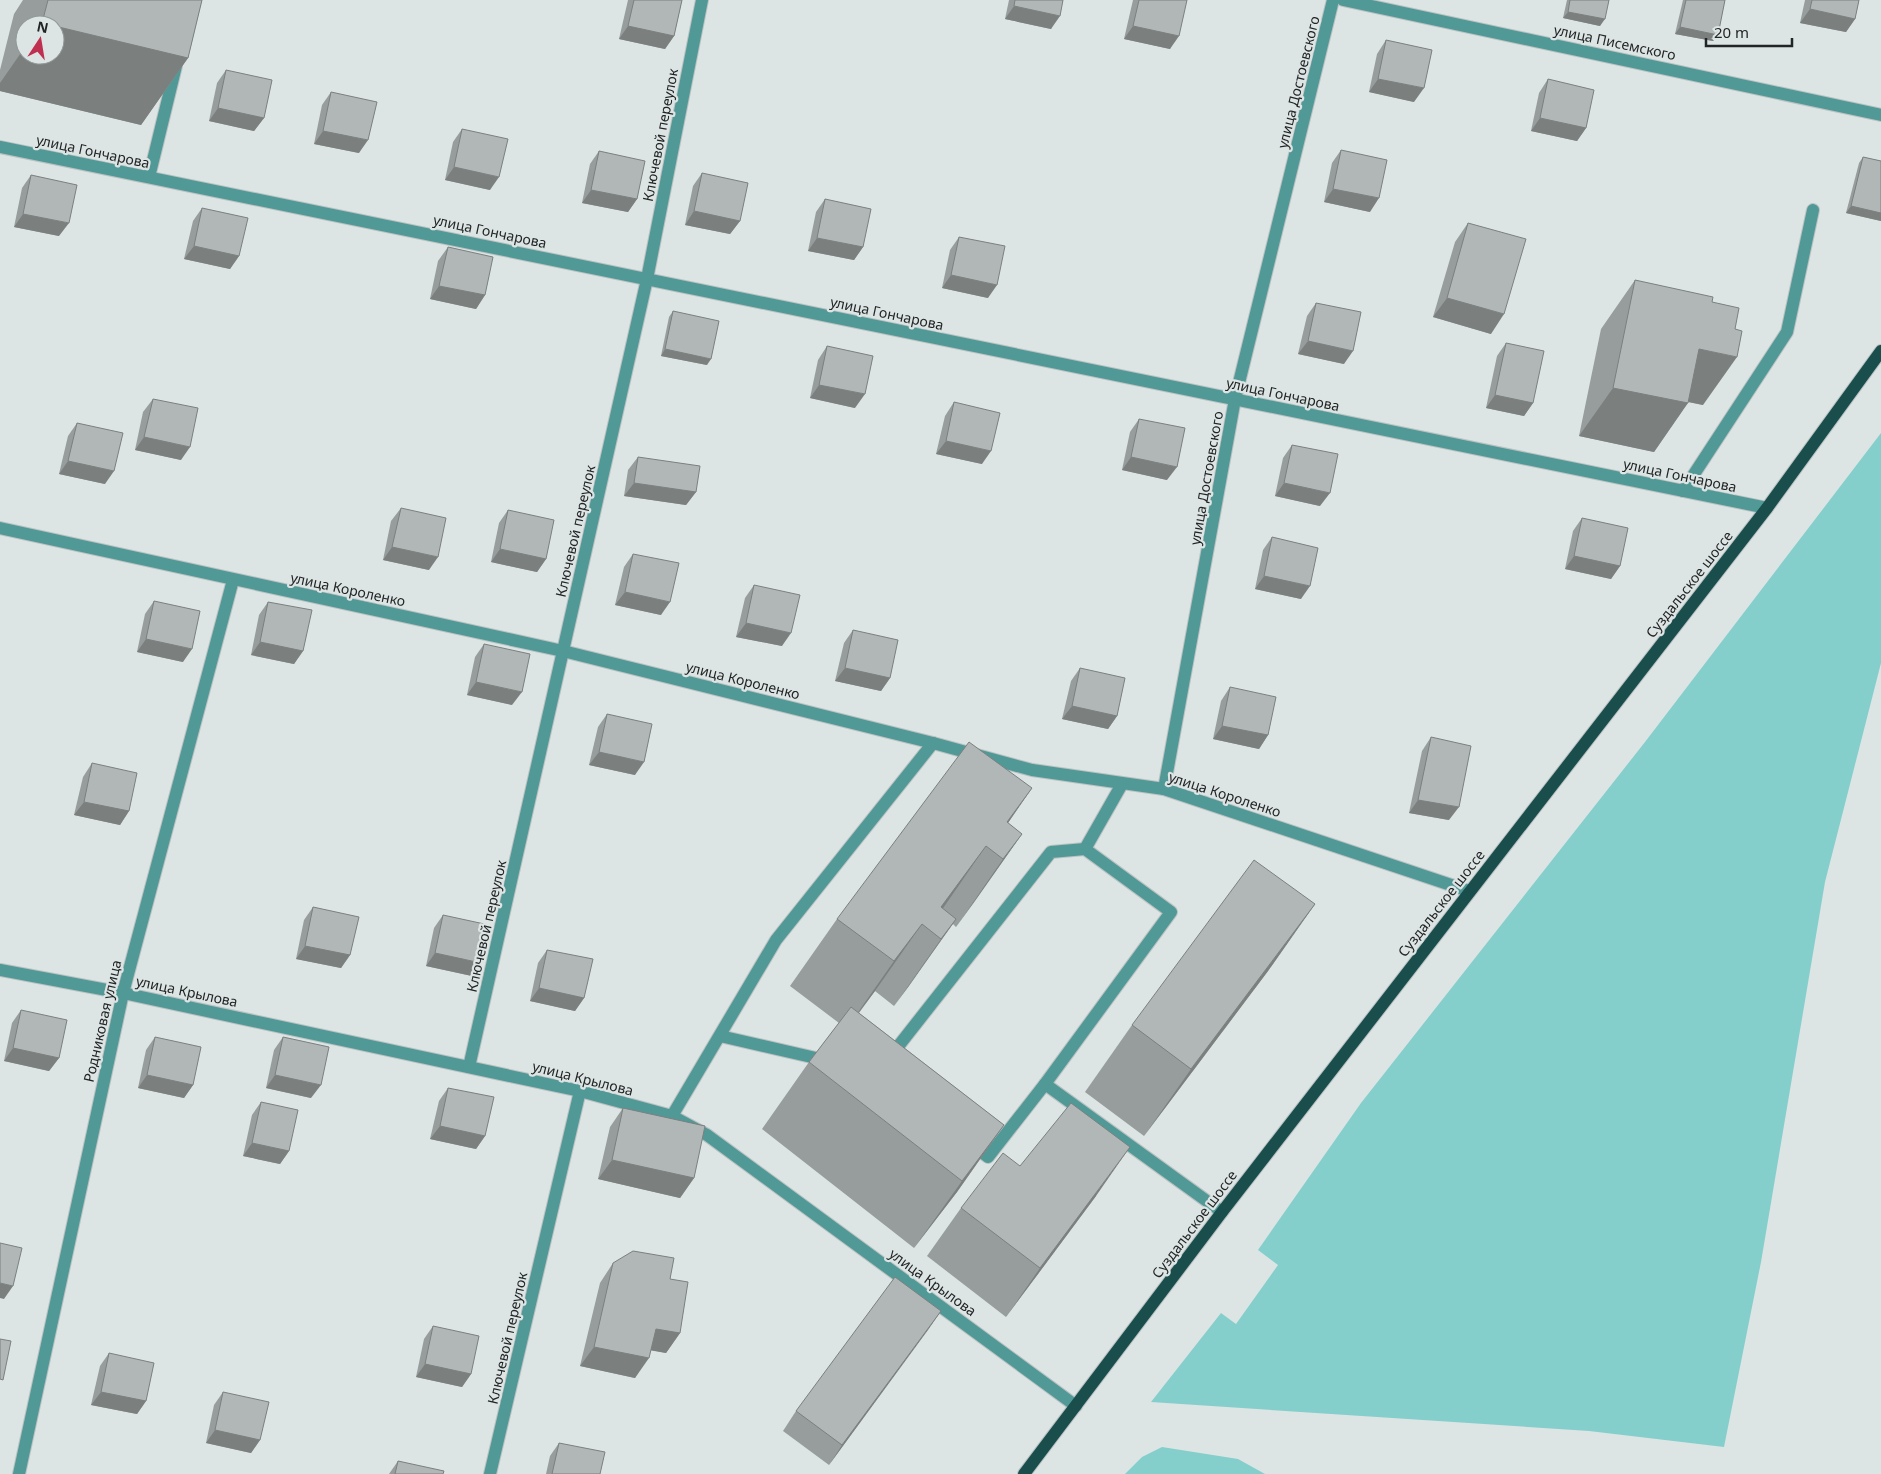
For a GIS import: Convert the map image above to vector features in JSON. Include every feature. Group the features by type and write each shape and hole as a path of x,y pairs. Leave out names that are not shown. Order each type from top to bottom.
{"main road":[{"name":"Суздальское шоссе","path":"1024,1474 1222,1212 1767,508 1881,351"}],"street":[{"name":"Ключевой переулок","path":"469,1067 647,279 702,0"},
{"name":"улица Достоевского","path":"1164,789 1235,399 1334,0"},
{"name":"улица Писемского","path":"1343,0 1881,115"},
{"path":"149,177 179,52"},
{"name":"улица Гончарова","path":"0,147 1767,508"},
{"path":"1683,491 1787,332 1813,210"},
{"name":"улица Короленко","path":"0,528 563,652 933,742 1032,770 1164,789 1469,891"},
{"name":"Родниковая улица","path":"19,1474 123,993 233,580"},
{"path":"672,1116 776,940 933,742"},
{"path":"1085,849 1122,784"},
{"path":"883,1065 1051,852 1085,849 1171,912 1045,1084 988,1157 959,1134"},
{"name":"улица Крылова","path":"0,970 123,993 580,1091 672,1116 707,1135 1076,1406"},
{"path":"720,1036 841,1064"},
{"path":"1045,1084 1222,1212"},
{"name":"Ключевой переулок","path":"490,1474 580,1091"}],"shaded area":[{"path":"1881,433 1881,663 1825,882 1761,1262 1724,1447 1589,1431 1151,1402 1221,1313 1236,1324 1278,1265 1258,1250 1361,1103 1645,742"},
{"path":"1162,1447 1238,1459 1265,1474 1125,1474 1142,1457"}],"building":[{"path":"48,0 202,0 188,58 65,29 65,15 44,15"},
{"path":"634,0 682,0 674,36 628,26"},
{"path":"1015,0 1063,0 1060,16 1014,6"},
{"path":"1139,0 1187,0 1179,36 1133,26"},
{"path":"1570,0 1609,0 1605,19 1568,12"},
{"path":"1686,0 1725,0 1718,35 1680,27"},
{"path":"1812,0 1859,0 1855,19 1810,9"},
{"path":"1386,40 1432,50 1424,88 1378,79"},
{"path":"226,70 272,80 264,118 218,108"},
{"path":"1548,79 1594,90 1586,128 1540,118"},
{"path":"331,92 377,102 368,140 323,131"},
{"path":"462,129 508,139 499,177 454,167"},
{"path":"1341,150 1387,160 1379,198 1333,189"},
{"path":"599,151 645,161 637,199 591,190"},
{"path":"1863,157 1881,161 1881,213 1851,206"},
{"path":"702,173 748,183 740,221 694,211"},
{"path":"31,175 77,185 69,223 23,214"},
{"path":"825,199 871,209 863,247 817,238"},
{"path":"202,208 248,218 239,256 194,246"},
{"path":"1468,223 1526,239 1504,314 1447,298"},
{"path":"959,237 1005,246 997,285 951,275"},
{"path":"448,247 493,257 485,295 439,286"},
{"path":"1635,280 1713,297 1712,302 1739,308 1735,329 1742,331 1737,357 1699,349 1688,403 1613,388"},
{"path":"1316,303 1361,312 1353,351 1308,341"},
{"path":"673,311 719,321 711,359 665,349"},
{"path":"1506,343 1544,351 1533,403 1495,395"},
{"path":"827,346 873,356 865,394 819,385"},
{"path":"153,399 198,408 190,447 144,437"},
{"path":"954,402 1000,413 991,451 946,441"},
{"path":"1139,419 1185,428 1177,467 1131,457"},
{"path":"77,423 123,433 114,471 68,461"},
{"path":"1292,445 1338,454 1330,493 1284,483"},
{"path":"638,457 700,466 696,492 634,483"},
{"path":"401,508 446,518 438,557 392,547"},
{"path":"508,510 554,520 546,559 500,549"},
{"path":"1582,518 1628,528 1620,566 1574,556"},
{"path":"1272,537 1318,548 1310,586 1264,576"},
{"path":"633,554 679,563 670,602 625,592"},
{"path":"754,585 800,595 791,633 746,623"},
{"path":"154,601 200,611 192,649 146,639"},
{"path":"268,602 312,610 303,651 260,642"},
{"path":"853,630 898,640 890,678 845,668"},
{"path":"484,644 530,654 522,692 476,682"},
{"path":"1080,668 1125,678 1117,716 1072,706"},
{"path":"1230,687 1276,697 1268,735 1222,726"},
{"path":"607,714 652,724 644,762 599,752"},
{"path":"1431,737 1471,746 1459,807 1418,800"},
{"path":"969,742 1032,788 1007,822 1022,834 1003,859 986,846 941,907 956,919 941,939 922,924 894,961 837,919"},
{"path":"92,763 137,773 129,811 84,802"},
{"path":"1254,860 1315,904 1191,1069 1132,1025"},
{"path":"313,907 359,917 350,955 305,946"},
{"path":"443,915 489,925 481,963 435,953"},
{"path":"547,950 593,959 584,998 539,988"},
{"path":"851,1007 1004,1125 962,1181 809,1062"},
{"path":"21,1010 67,1020 59,1058 13,1048"},
{"path":"155,1037 201,1047 193,1085 147,1075"},
{"path":"283,1037 329,1047 321,1085 275,1075"},
{"path":"448,1088 494,1097 485,1136 440,1126"},
{"path":"261,1102 298,1110 289,1151 252,1143"},
{"path":"1071,1103 1130,1147 1040,1268 961,1208 1003,1153 1020,1166"},
{"path":"623,1108 705,1126 694,1178 612,1160"},
{"path":"0,1243 22,1248 13,1286 0,1283"},
{"path":"633,1251 674,1258 670,1279 688,1282 680,1333 656,1329 649,1358 594,1347 613,1263"},
{"path":"895,1277 941,1311 842,1445 796,1411"},
{"path":"433,1326 479,1336 471,1374 425,1364"},
{"path":"0,1339 11,1341 3,1380 0,1379"},
{"path":"109,1353 154,1363 146,1401 101,1392"},
{"path":"223,1392 269,1402 260,1440 215,1430"},
{"path":"559,1443 605,1452 600,1474 552,1474"},
{"path":"398,1461 444,1471 443,1474 395,1474"}]}
